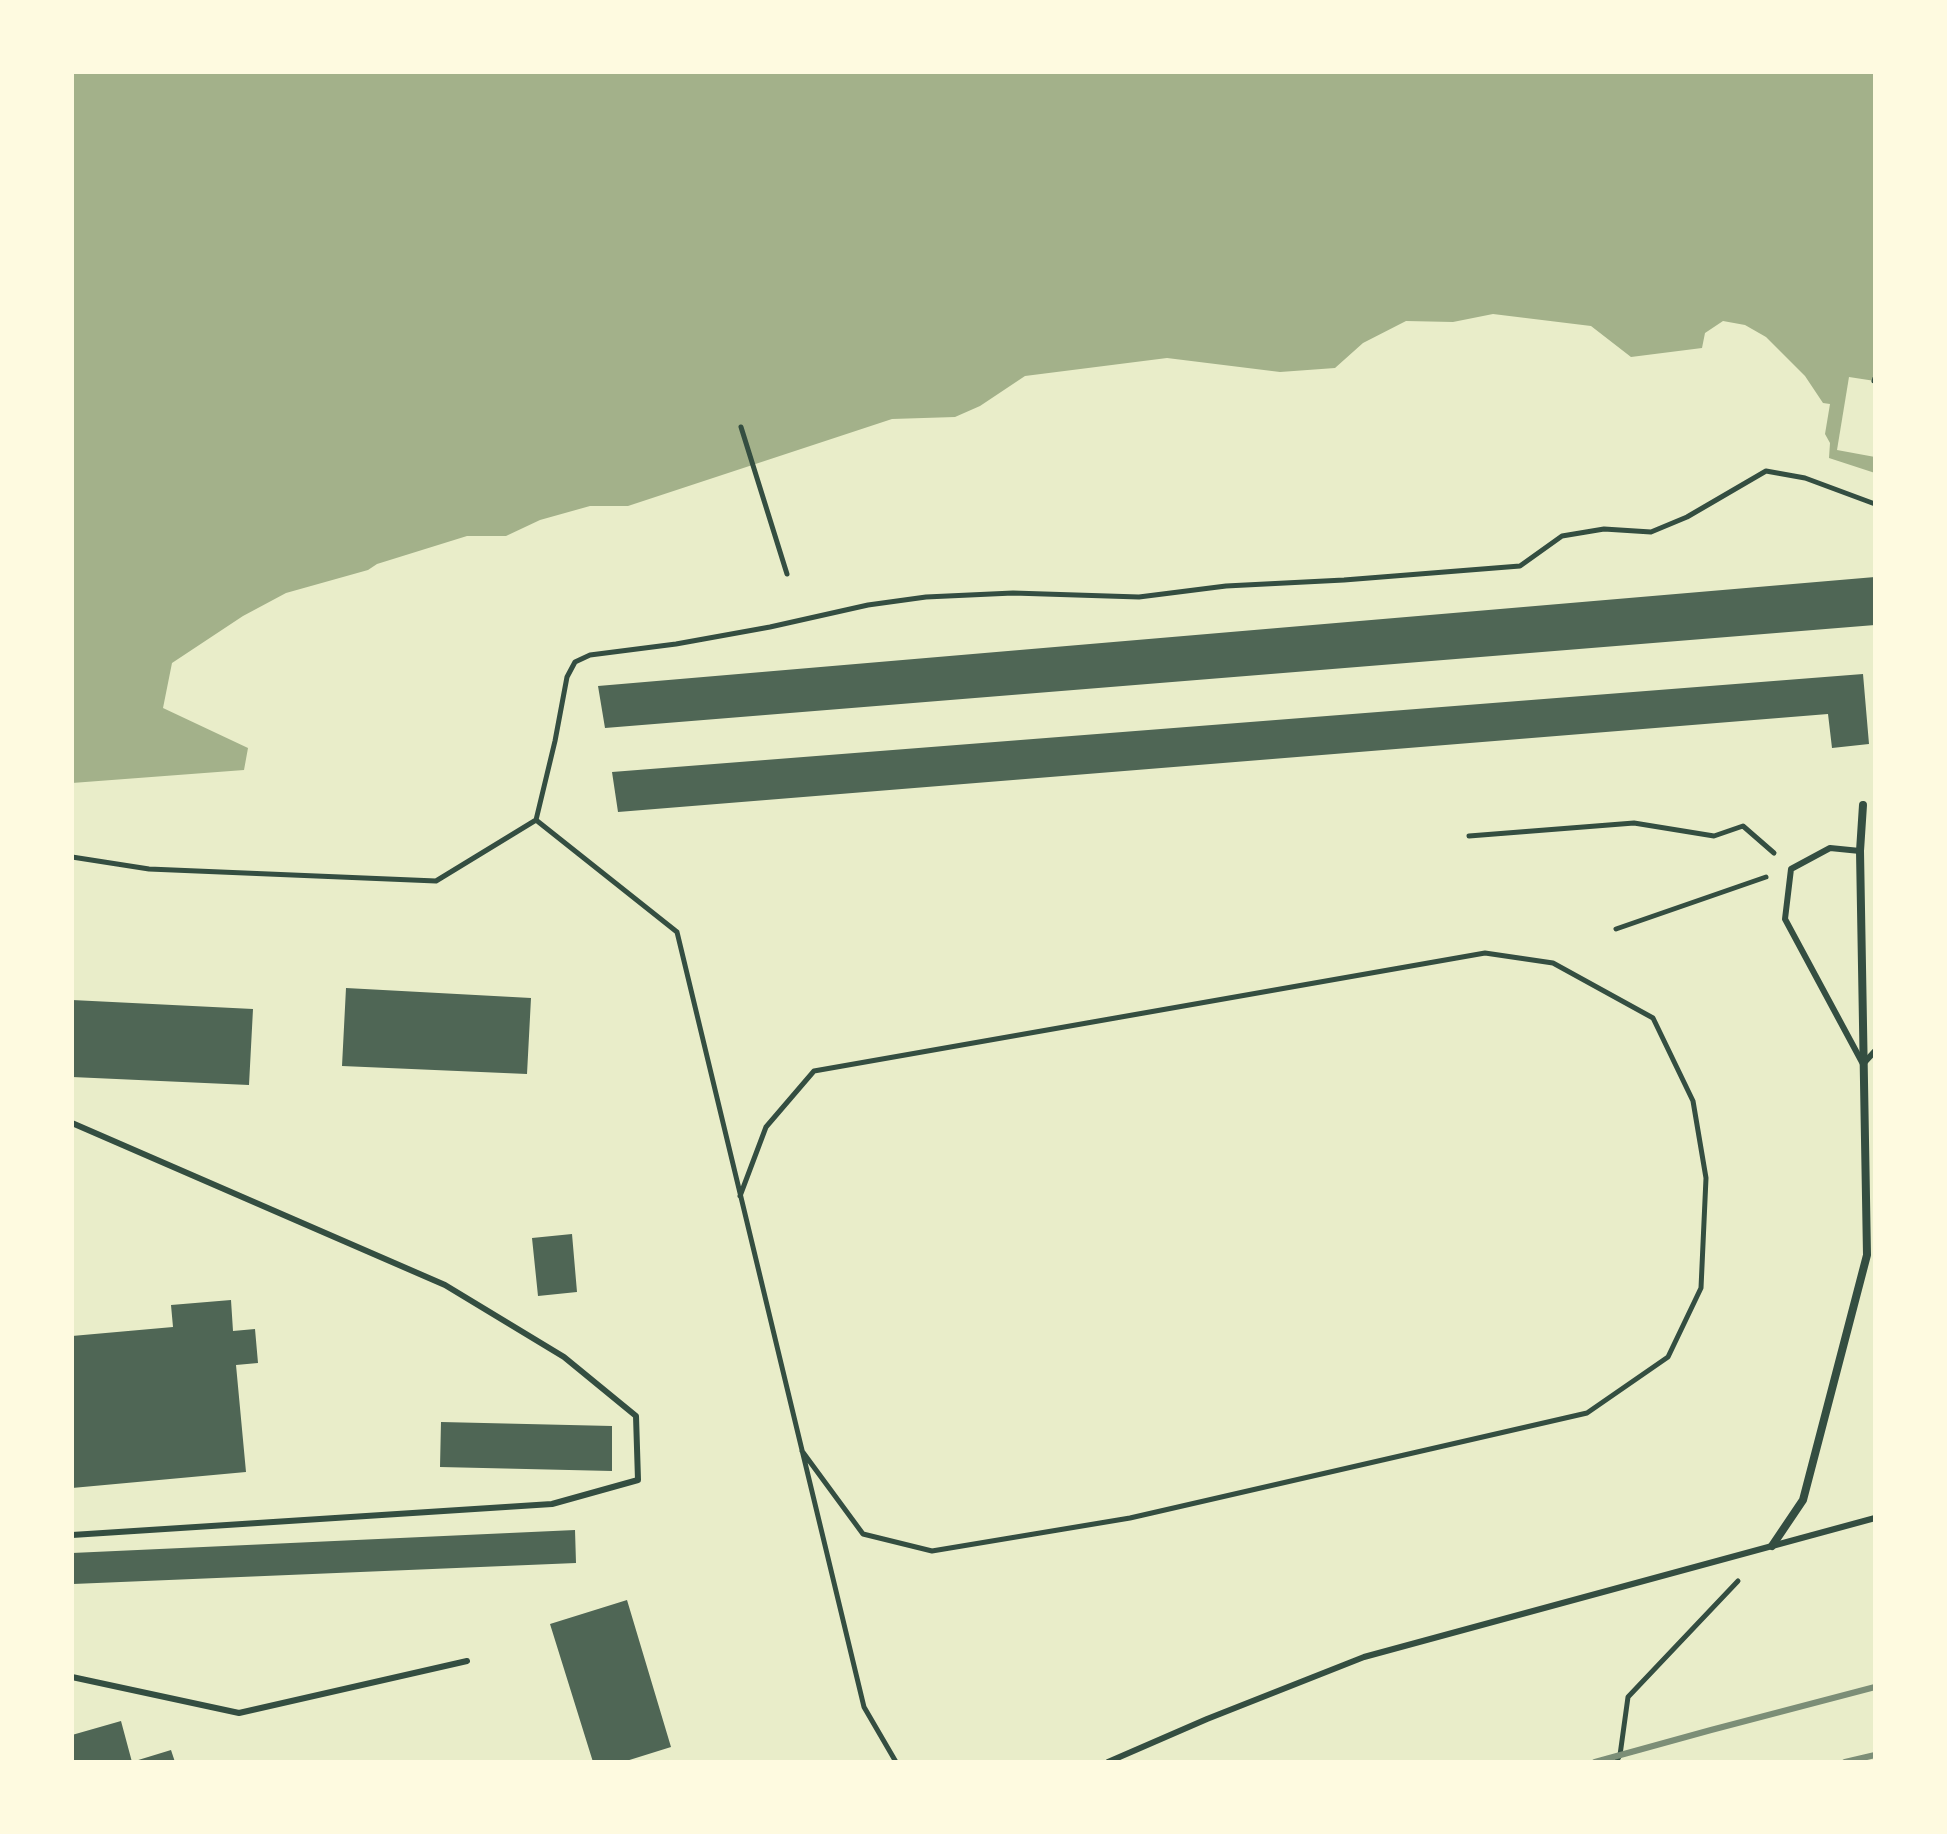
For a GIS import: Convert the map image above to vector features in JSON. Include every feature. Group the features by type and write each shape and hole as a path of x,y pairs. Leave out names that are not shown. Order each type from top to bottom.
{"street":[{"path":"1772,1546 1803,1500 1867,1255 1860,851 1863,805"}],"lane":[{"path":"1860,851 1830,848 1791,869 1785,919 1863,1064 1875,1051"},
{"path":"72,1123 445,1285 564,1357 636,1416 638,1480 552,1504 72,1535"},
{"path":"1108,1762 1364,1657 1875,1518"},
{"path":"72,1677 239,1713 467,1661"}],"path":[{"path":"741,427 787,574"},
{"path":"72,857 149,869 436,881 536,820 567,677 575,662 590,655 676,644 868,605 926,597 1013,593 1139,597 1226,586 1520,566 1562,536 1604,529 1651,532 1687,517 1766,471 1805,478 1875,504"},
{"path":"536,820 677,932 864,1707 896,1762"},
{"path":"1469,836 1634,823 1714,836 1743,826 1791,869 1616,929"},
{"path":"740,1196 766,1127 814,1071 1485,953 1553,963 1653,1018 1693,1101 1706,1178 1701,1288 1668,1357 1587,1413 1130,1518 932,1551 863,1534 802,1451"},
{"path":"1616,1762 1620,1755 1628,1697 1772,1546"}],"shaded area":[{"path":"72,72 1875,72 1875,473 1829,458 1830,443 1825,434 1830,404 1823,403 1805,376 1766,337 1745,325 1723,321 1705,333 1702,348 1631,357 1591,326 1493,314 1453,322 1406,321 1363,343 1335,368 1280,372 1167,358 1025,376 980,406 955,417 892,419 628,506 590,506 540,520 506,536 467,536 377,564 368,570 286,593 243,616 172,663 163,708 248,748 244,770 72,783"}],"pier":[{"path":"1849,377 1875,381 1875,457 1837,450"}],"building":[{"path":"1875,577 1875,625 605,728 598,686"},
{"path":"1863,674 1869,744 1832,748 1828,714 618,812 612,772"},
{"path":"346,988 531,998 527,1074 342,1066"},
{"path":"72,1000 253,1009 249,1085 72,1077"},
{"path":"572,1234 577,1292 538,1296 532,1238"},
{"path":"231,1300 233,1331 255,1329 258,1363 236,1365 246,1472 72,1488 72,1336 173,1327 171,1305"},
{"path":"441,1422 612,1426 612,1471 440,1467"},
{"path":"575,1530 576,1563 73,1584 72,1553"},
{"path":"627,1600 671,1747 623,1762 593,1762 550,1624"},
{"path":"121,1721 132,1762 72,1762 72,1735"},
{"path":"171,1750 175,1762 135,1762 135,1761"}],"railway":[{"path":"1595,1762 1875,1687"},
{"path":"1845,1762 1875,1755"}]}
